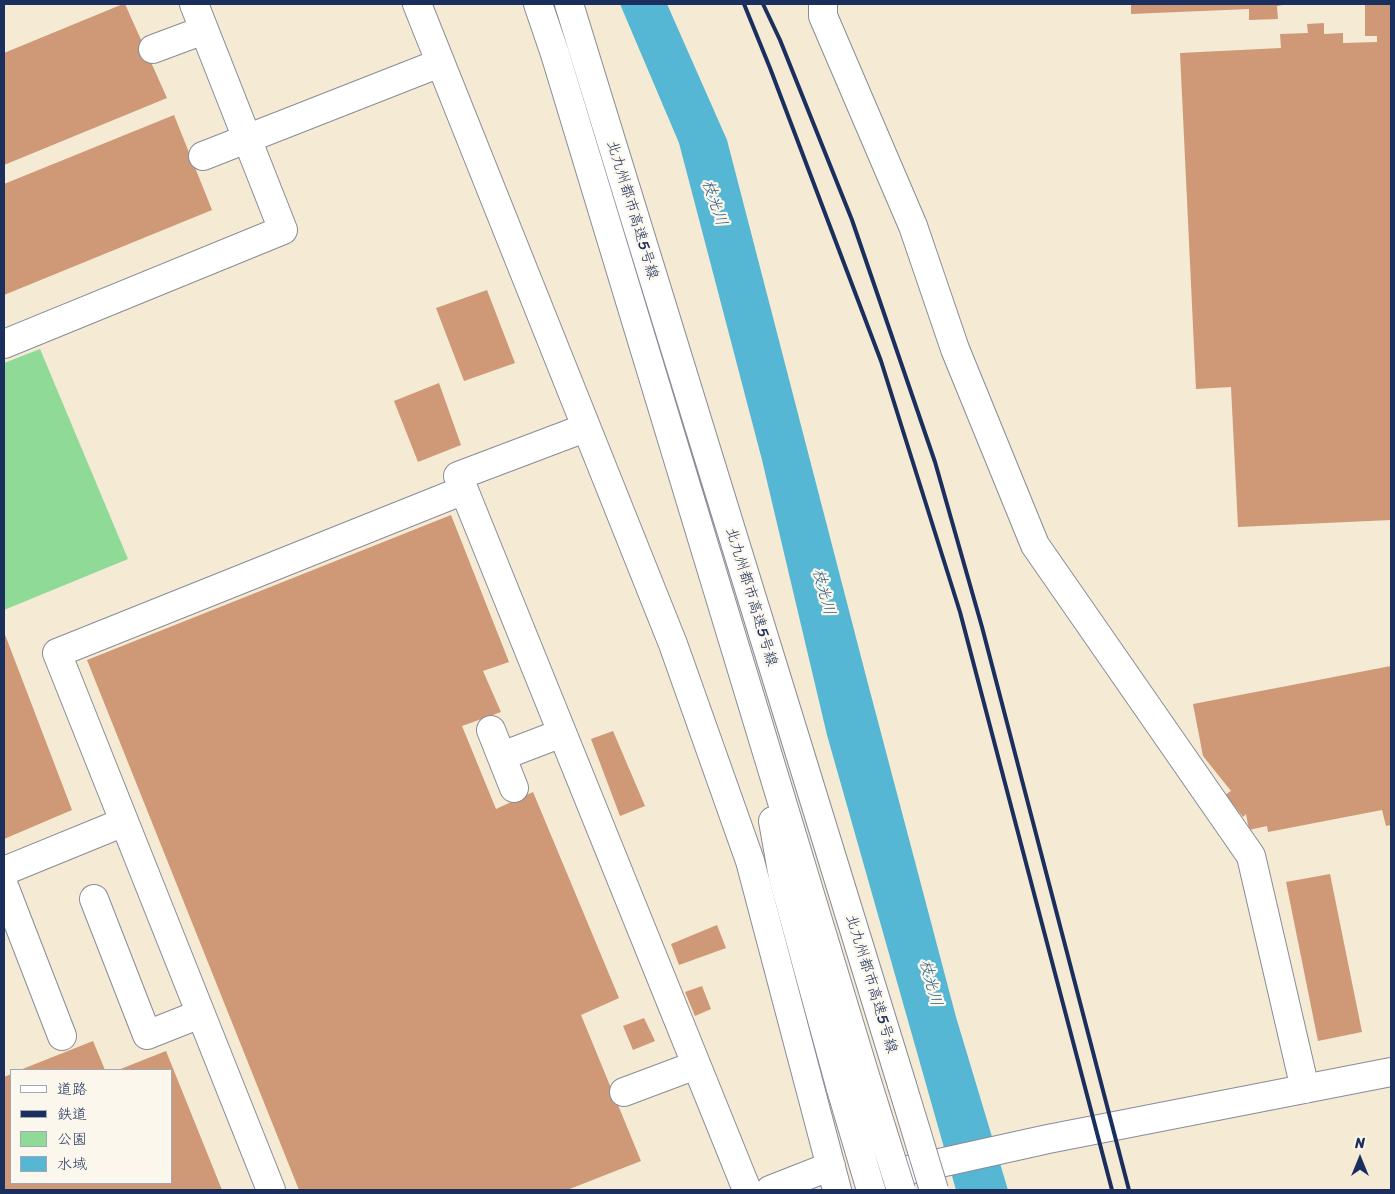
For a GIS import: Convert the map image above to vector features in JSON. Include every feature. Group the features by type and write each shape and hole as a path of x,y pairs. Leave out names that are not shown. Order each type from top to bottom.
{"main road":[{"path":"4,344 283,230 194,4"},
{"path":"417,4 673,644 750,861 835,1181"},
{"name":"北九州都市高速5号線","path":"538,4 555,54 901,1190"},
{"name":"北九州都市高速5号線","path":"569,4 934,1190"},
{"path":"823,4 823,16 913,226 955,348 1035,545 1251,856 1305,1089"},
{"path":"153,49 204,30"},
{"path":"203,156 440,62"},
{"path":"585,428 458,476 747,1190"},
{"path":"271,1190 57,653 464,490"},
{"path":"751,697 783,877 871,1190"},
{"path":"491,730 514,788"},
{"path":"502,756 562,733"},
{"path":"4,871 124,822"},
{"path":"4,886 62,1036"},
{"path":"94,899 148,1035 200,1014"},
{"path":"624,1092 696,1064"},
{"path":"770,1190 916,1168 1048,1139 1391,1072"},
{"path":"915,1127 940,1190"}],"green space":[{"path":"40,349 128,559 4,610 4,363"}],"water":[{"name":"枝光川","path":"620,4 667,4 727,140 956,1017 1008,1190 956,1190 827,735 762,460 679,143"}],"building":[{"path":"125,4 167,98 4,165 4,53"},
{"path":"1131,4 1283,5 1277,6 1278,19 1249,20 1249,9 1131,14"},
{"path":"1365,4 1391,4 1391,520 1238,527 1231,387 1196,389 1180,53 1281,48 1280,34 1308,33 1307,24 1324,23 1324,34 1343,33 1343,43 1377,42 1377,36 1365,36"},
{"path":"174,115 212,210 4,295 4,184"},
{"path":"487,290 515,363 464,381 436,308"},
{"path":"439,383 461,445 418,462 394,401"},
{"path":"451,515 509,662 483,671 501,712 462,726 496,809 533,792 619,998 581,1015 641,1161 567,1190 299,1190 87,660"},
{"path":"4,632 72,810 4,839"},
{"path":"1391,666 1391,825 1386,826 1382,810 1268,832 1267,826 1249,830 1246,814 1243,817 1225,795 1231,791 1203,756 1193,704"},
{"path":"613,731 645,806 620,816 591,739"},
{"path":"1330,874 1362,1032 1318,1041 1286,882"},
{"path":"717,925 726,948 679,965 671,944"},
{"path":"702,986 711,1009 695,1016 685,992"},
{"path":"644,1018 655,1041 633,1050 623,1026"},
{"path":"93,1041 105,1069 23,1069"},
{"path":"166,1051 222,1190 5,1190 4,1077 10,1074 10,1184 172,1184 172,1069 121,1069"}],"railway":[{"path":"744,4 881,361 960,612 1112,1190"},
{"path":"763,4 780,40 852,220 935,462 982,627 1129,1190"}]}
